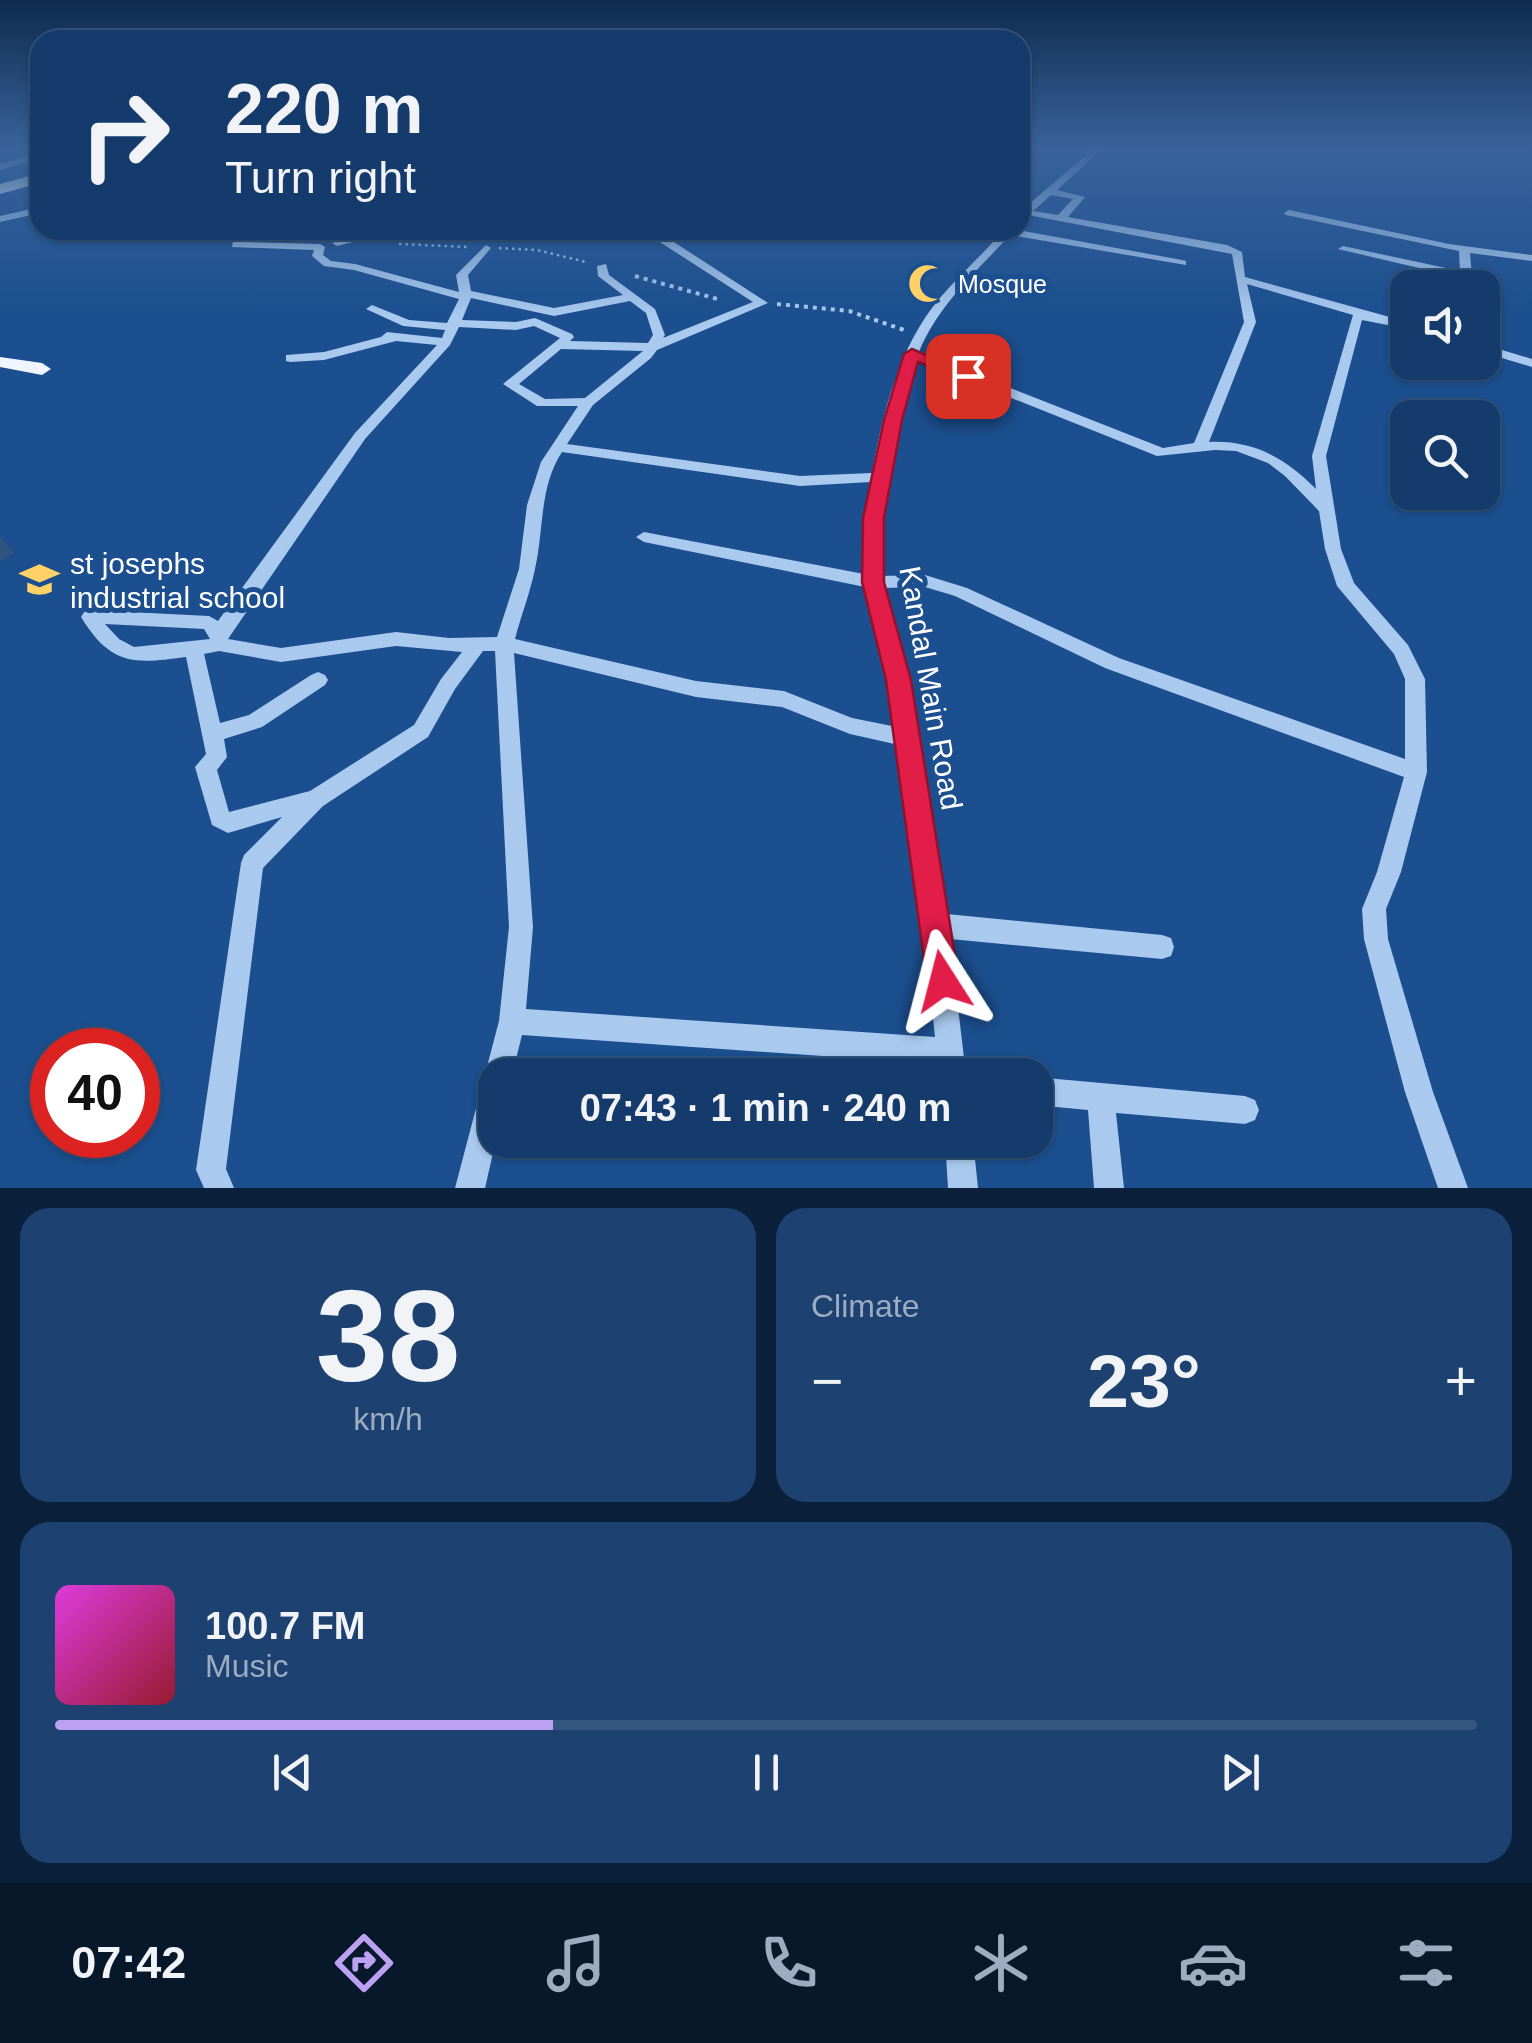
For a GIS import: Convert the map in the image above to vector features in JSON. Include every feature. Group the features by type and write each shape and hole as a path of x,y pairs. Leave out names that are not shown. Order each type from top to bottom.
{"main road":[{"path":"0,362 42,369"}],"street":[{"path":"1060,220 1073,205"},
{"path":"0,220 30,212"},
{"path":"1289,214 1464,249 1532,258"},
{"path":"1030,222 1060,220 1238,252 1250,322 1201,445"},
{"path":"1030,227 1182,263"},
{"path":"238,240 236,246 320,248 317,256 328,264 554,312 634,297"},
{"path":"337,243 350,240"},
{"path":"664,240 762,303"},
{"name":"Kandal Main Road","path":"950,1058 898,680 873,582 874,518 912,354 948,298 1000,240"},
{"path":"486,248 462,276 466,295 450,331 360,436 219,639 194,649 133,656 108,646 90,617 209,623 219,639 280,655 396,639 504,644 696,688 784,699 850,726 907,738"},
{"path":"1343,250 1466,276 1464,249"},
{"path":"502,1058 512,1021 521,927 504,644 527,569 535,505 548,462 588,402 620,378 659,335 652,311 604,276 602,266"},
{"path":"1240,280 1390,321"},
{"path":"559,345 652,346 762,303"},
{"path":"372,309 406,323 450,331"},
{"path":"1362,314 1354,325 1346,366 1322,433 1319,456 1333,549 1346,586 1401,650 1415,679 1416,772 1389,872 1374,909 1376,939 1419,1092 1453,1188"},
{"path":"290,358 324,356 396,337 535,322 568,338 510,384 542,403 588,402"},
{"path":"368,334 396,337"},
{"path":"1500,353 1532,363"},
{"path":"912,354 1162,453 1201,445 1244,447 1276,463 1306,486 1330,514"},
{"path":"557,447 800,481 882,476"},
{"path":"644,536 873,582 925,582 961,592 1112,663 1416,772"},
{"path":"218,1188 211,1170 252,864 314,799 421,731 448,684 478,644"},
{"path":"194,649 216,757 206,766 220,818 228,823 314,799"},
{"path":"213,734 255,721 318,680"},
{"path":"934,925 1162,947"},
{"path":"512,1021 899,1058"},
{"path":"1053,1093 1244,1110"},
{"path":"1101,1098 1109,1188"},
{"path":"470,1188 478,1156"},
{"path":"961,1158 964,1188"}],"path":[{"path":"397,244 537,250 710,299 848,311 922,336"}],"place":[{"name":"Mosque","path":"928,284"},
{"name":"st josephs industrial school","path":"40,580"}],"route":[{"path":"943,981 898,680 873,582 874,518 893,420 912,354 968,376"}]}
